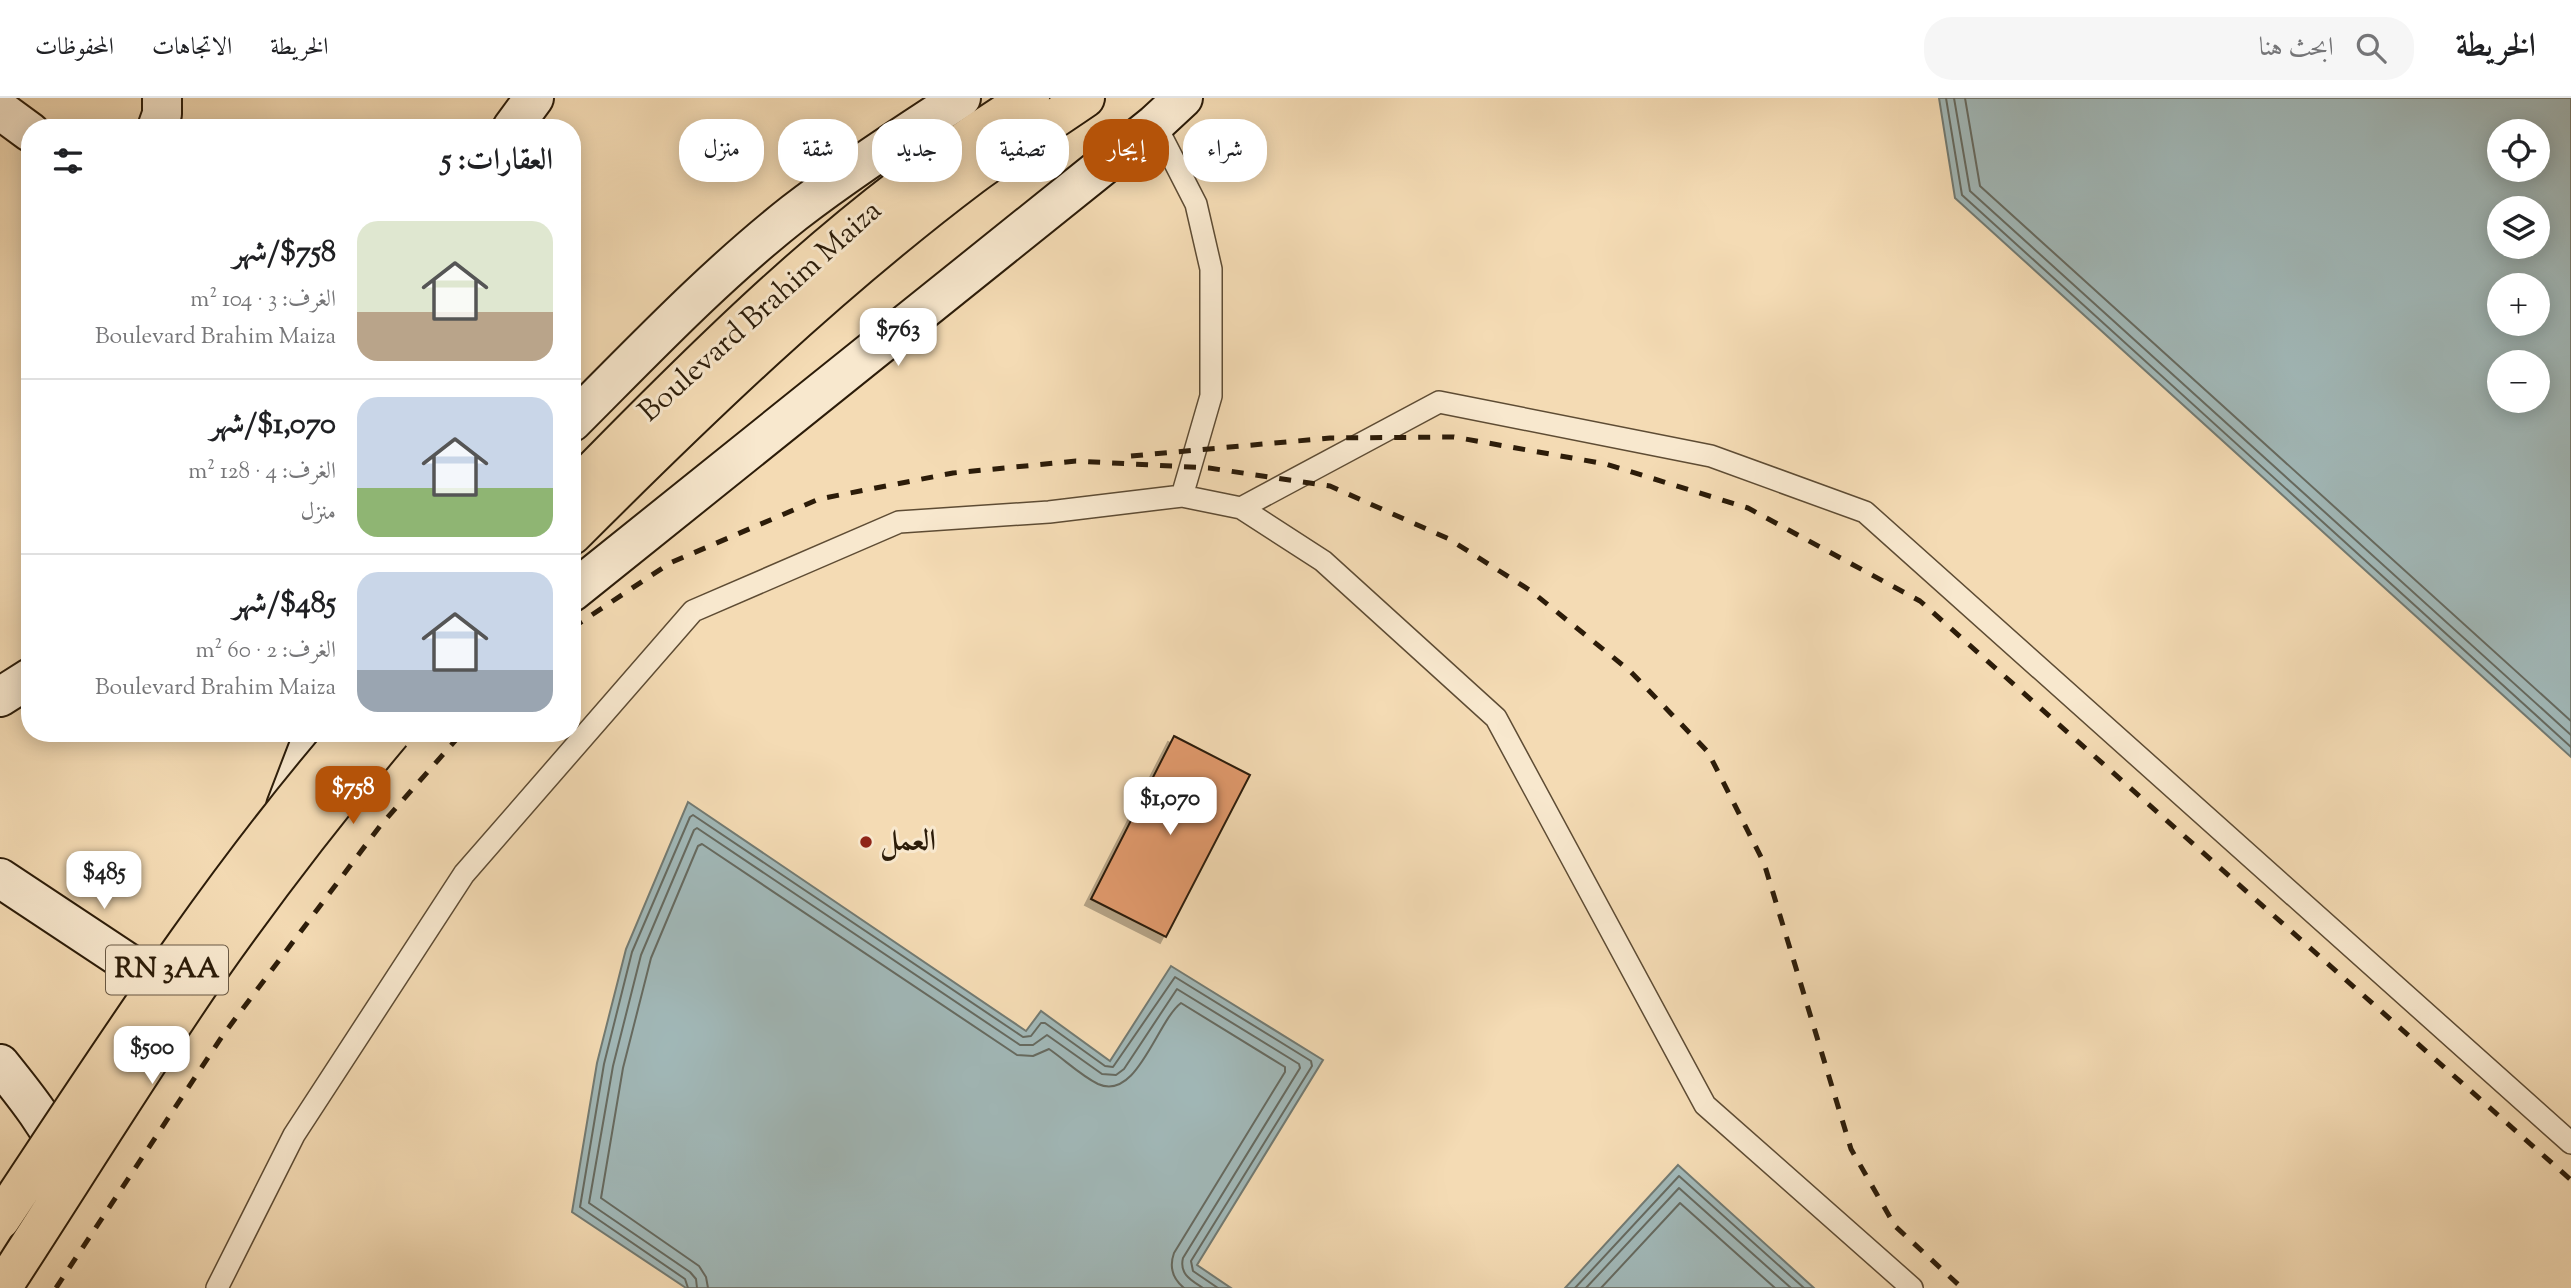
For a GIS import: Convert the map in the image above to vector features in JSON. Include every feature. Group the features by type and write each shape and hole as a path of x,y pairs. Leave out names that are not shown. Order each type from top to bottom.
{"main road":[{"path":"160,119 162,98"},
{"path":"519,119 534,98"},
{"path":"581,413 700,295 794,213 961,98"},
{"name":"Boulevard Brahim Maiza","path":"581,483 731,332 822,251 870,210 951,150 1030,98"},
{"name":"Boulevard Brahim Maiza","path":"581,526 754,360 891,239 972,176 1085,98"},
{"path":"1160,119 1183,98"},
{"path":"0,110 21,125"},
{"path":"581,585 1083,182"},
{"path":"0,697 21,684"},
{"path":"259,877 311,742"},
{"name":"RN 3AA","path":"0,1220 171,964 231,880 344,742"},
{"name":"RN 3AA","path":"2,1288 209,970 265,891 383,742"},
{"path":"0,1263 175,994 259,877 398,742"},
{"path":"0,878 175,994"},
{"path":"0,1063 44,1123 66,1164"}],"lane":[{"path":"1169,151 1196,204 1211,269 1211,396 1182,496"},
{"path":"1241,508 1439,402 1711,456 1866,512 2571,1143"},
{"path":"581,739 692,611 899,522 1049,512 1182,496 1241,508 1323,561 1496,718 1705,1105 1912,1288"},
{"path":"217,1288 295,1135 464,874 578,742"}],"water":[{"path":"1939,98 2571,98 2571,757 1955,198"},
{"path":"688,802 1026,1031 1041,1011 1110,1061 1171,966 1323,1060 1197,1265 1231,1288 686,1288 572,1212 597,1063 626,949"},
{"path":"1678,1165 1814,1288 1565,1288"}],"building":[{"path":"1174,736 1250,775 1166,937 1091,899"}],"railway":[{"path":"1131,456 1330,438 1454,437 1606,464 1748,508 1920,601 2571,1180"},
{"path":"581,622 670,563 819,499 953,473 1076,461 1209,468 1330,486 1449,539 1531,591 1630,671 1708,752 1764,863 1851,1149 1895,1226 1962,1288"},
{"path":"56,1288 223,1035 380,826 454,742"}],"place":[{"name":"العمل","path":"866,842"}]}
